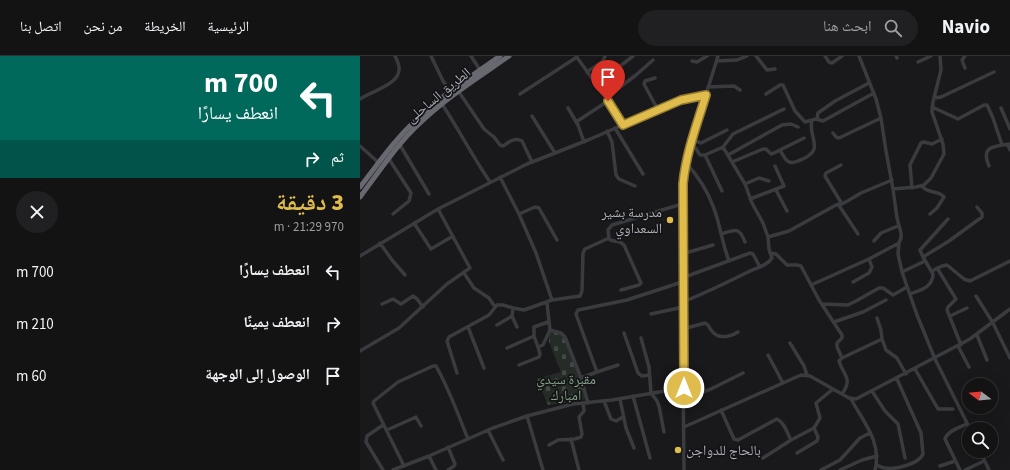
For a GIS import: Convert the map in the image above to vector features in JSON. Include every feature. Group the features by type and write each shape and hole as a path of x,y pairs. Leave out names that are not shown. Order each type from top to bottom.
{"highway":[{"name":"الطريق الساحلى","path":"360,187 403,132 416,119 498,56"},
{"name":"الطريق الساحلى","path":"360,197 419,123 442,104 509,56"}],"street":[{"path":"360,99 389,84 396,77 399,67 395,56"},
{"path":"431,56 450,92"},
{"path":"471,56 480,70"},
{"path":"520,94 577,56 623,125"},
{"path":"587,72 603,61 606,56"},
{"path":"597,84 633,56"},
{"path":"692,61 697,62 707,56"},
{"path":"684,470 682,280 683,184 686,163 718,56"},
{"path":"717,61 747,56"},
{"path":"756,56 767,70 775,69"},
{"path":"825,56 829,62 832,63 842,56"},
{"path":"859,56 874,93 881,118 901,238 899,243 899,258 902,272 917,315 935,359 966,422"},
{"path":"918,62 931,56"},
{"path":"893,189 922,186 929,180 944,156 942,140 933,116 932,107 941,70 940,56"},
{"path":"965,56 962,60 965,68"},
{"path":"576,122 607,100 653,60"},
{"path":"934,98 941,97 994,72"},
{"path":"654,78 645,81 644,84 658,110"},
{"path":"817,119 819,111 869,83"},
{"path":"766,94 780,85 783,85 795,112 805,122 817,119 822,121 874,93"},
{"path":"708,87 734,86 740,90"},
{"path":"459,92 480,124 500,145 503,146 515,140 522,141 532,162"},
{"path":"360,255 438,209 532,162 584,142 681,100 706,95"},
{"path":"442,104 490,182"},
{"path":"932,107 958,119 984,105 987,106 993,118 1002,145"},
{"path":"568,108 576,122 584,142"},
{"path":"1001,108 1010,129"},
{"path":"692,142 700,155 705,156 723,147 732,134 784,109"},
{"path":"532,116 555,153"},
{"path":"833,133 839,138 881,118"},
{"path":"780,150 786,161 791,163 797,162 811,154 815,144 811,127 812,120"},
{"path":"728,155 783,125 792,124 798,127"},
{"path":"615,128 643,174"},
{"path":"692,142 701,143 728,130"},
{"path":"607,131 612,142 616,175 619,179 635,186"},
{"path":"732,162 763,149 766,149 772,154 804,138"},
{"path":"912,188 910,165 921,143 924,142 932,144 942,140"},
{"path":"400,145 429,194"},
{"path":"989,166 986,156 988,150 992,147 1002,145 1009,145 1010,150"},
{"path":"360,146 379,163"},
{"path":"683,302 760,267 772,258 763,223 750,199 745,184 723,147"},
{"path":"705,156 722,191"},
{"path":"389,159 411,193 409,201 393,214"},
{"path":"686,163 696,174 714,207 729,261"},
{"path":"841,165 826,173 825,176 858,234"},
{"path":"750,199 784,187 775,166"},
{"path":"500,177 519,214 536,253 552,300"},
{"path":"745,184 759,178 769,181"},
{"path":"768,238 789,231 861,193 892,180"},
{"path":"922,186 927,191 941,194 944,198 937,208 930,214"},
{"path":"776,190 787,211"},
{"path":"609,238 608,230 612,225 682,204"},
{"path":"519,214 535,207 539,208 556,240"},
{"path":"922,257 949,241 982,217 982,213 977,207"},
{"path":"360,351 399,328 439,291 470,267 438,209"},
{"path":"910,294 929,285 933,279 932,271 922,257 920,251 921,248 948,219"},
{"path":"414,223 431,249 453,236"},
{"path":"874,240 881,233 898,226"},
{"path":"721,234 734,230 738,231 742,234 745,242"},
{"path":"609,238 610,240 620,242 624,245 641,283 639,285 621,290"},
{"path":"457,373 447,339 489,315 495,307 501,304 524,310 552,300 580,296 582,291 584,250 609,238"},
{"path":"380,243 405,275"},
{"path":"811,285 869,259 899,243"},
{"path":"682,254 713,245"},
{"path":"597,372 576,314 578,310 627,300 682,280 750,252 753,254 760,267"},
{"path":"770,253 776,254 787,265 801,266 842,337 836,345 842,358"},
{"path":"853,282 870,271 872,267 869,259"},
{"path":"902,272 925,261"},
{"path":"932,271 945,265 950,266 964,279 970,281 1010,261"},
{"path":"937,268 956,299 948,306 947,310 959,346 969,367"},
{"path":"464,272 474,288 489,298 495,307"},
{"path":"822,304 848,305 879,288 883,288 893,295 907,287"},
{"path":"382,304 393,298 401,304 413,296 423,307"},
{"path":"976,296 993,323 1010,358"},
{"path":"834,322 863,312 886,300"},
{"path":"538,347 543,345 550,330 547,303"},
{"path":"651,314 683,307"},
{"path":"513,308 512,316 516,327"},
{"path":"950,316 967,308"},
{"path":"851,399 856,399 897,379 959,346 977,335 1010,309"},
{"path":"497,325 512,316"},
{"path":"877,318 886,350 897,358 906,374"},
{"path":"519,365 539,357 540,354 534,336 534,327 548,322"},
{"path":"683,329 705,323 712,331 720,336 728,337 738,332"},
{"path":"468,327 484,368"},
{"path":"550,330 561,333 565,337 582,378 588,403"},
{"path":"624,333 638,372 642,376 649,375"},
{"path":"977,335 987,360"},
{"path":"507,348 534,336"},
{"path":"641,338 649,367 651,393 659,406 664,432"},
{"path":"842,394 848,382 839,361 842,358 882,339"},
{"path":"790,343 804,366 807,375"},
{"path":"768,355 783,383"},
{"path":"582,378 618,365"},
{"path":"404,466 387,430 373,406 374,400 398,382 434,366 437,369 455,406 468,439"},
{"path":"915,369 938,409 953,409"},
{"path":"684,399 711,389 743,373"},
{"path":"684,426 799,376 807,375 851,399 874,441 877,456 875,470"},
{"path":"876,465 885,468 892,468 913,463 922,456 923,450 921,433 897,379"},
{"path":"393,470 399,469 488,430 527,416 562,406 684,388"},
{"path":"763,458 791,440 814,428 820,418 816,403 833,389"},
{"path":"872,391 885,411 898,424 905,458"},
{"path":"633,396 650,458"},
{"path":"620,398 626,428 634,448"},
{"path":"604,401 611,419 616,421 623,417"},
{"path":"549,446 558,440 581,437 579,417 584,411 583,403"},
{"path":"721,410 734,439 738,440 778,419 783,424 791,440"},
{"path":"527,416 542,470"},
{"path":"387,430 416,417 421,426"},
{"path":"383,425 367,436 366,439 366,442 383,470"},
{"path":"960,470 945,437 948,433 962,426"},
{"path":"797,453 816,441 818,437 814,428"},
{"path":"488,430 503,460"},
{"path":"821,470 840,460 860,438 870,433"},
{"path":"571,439 579,470"},
{"path":"448,447 455,464 448,470"},
{"path":"429,456 436,470"},
{"path":"842,470 862,460 877,456"},
{"path":"983,458 989,470"},
{"path":"940,466 955,461"},
{"path":"965,470 984,461"}],"green space":[{"name":"مقبرة سيدي امبارك","path":"552,330 563,335 580,378 586,399 548,405 537,379 561,372 549,342 549,335"}],"place":[{"name":"مدرسة بشير السعداوي","path":"670,220"},
{"name":"بالحاج للدواجن","path":"678,450"}],"route":[{"path":"608,101 623,125 681,100 706,95 692,140 685,168 683,184 682,282 684,388"}]}
